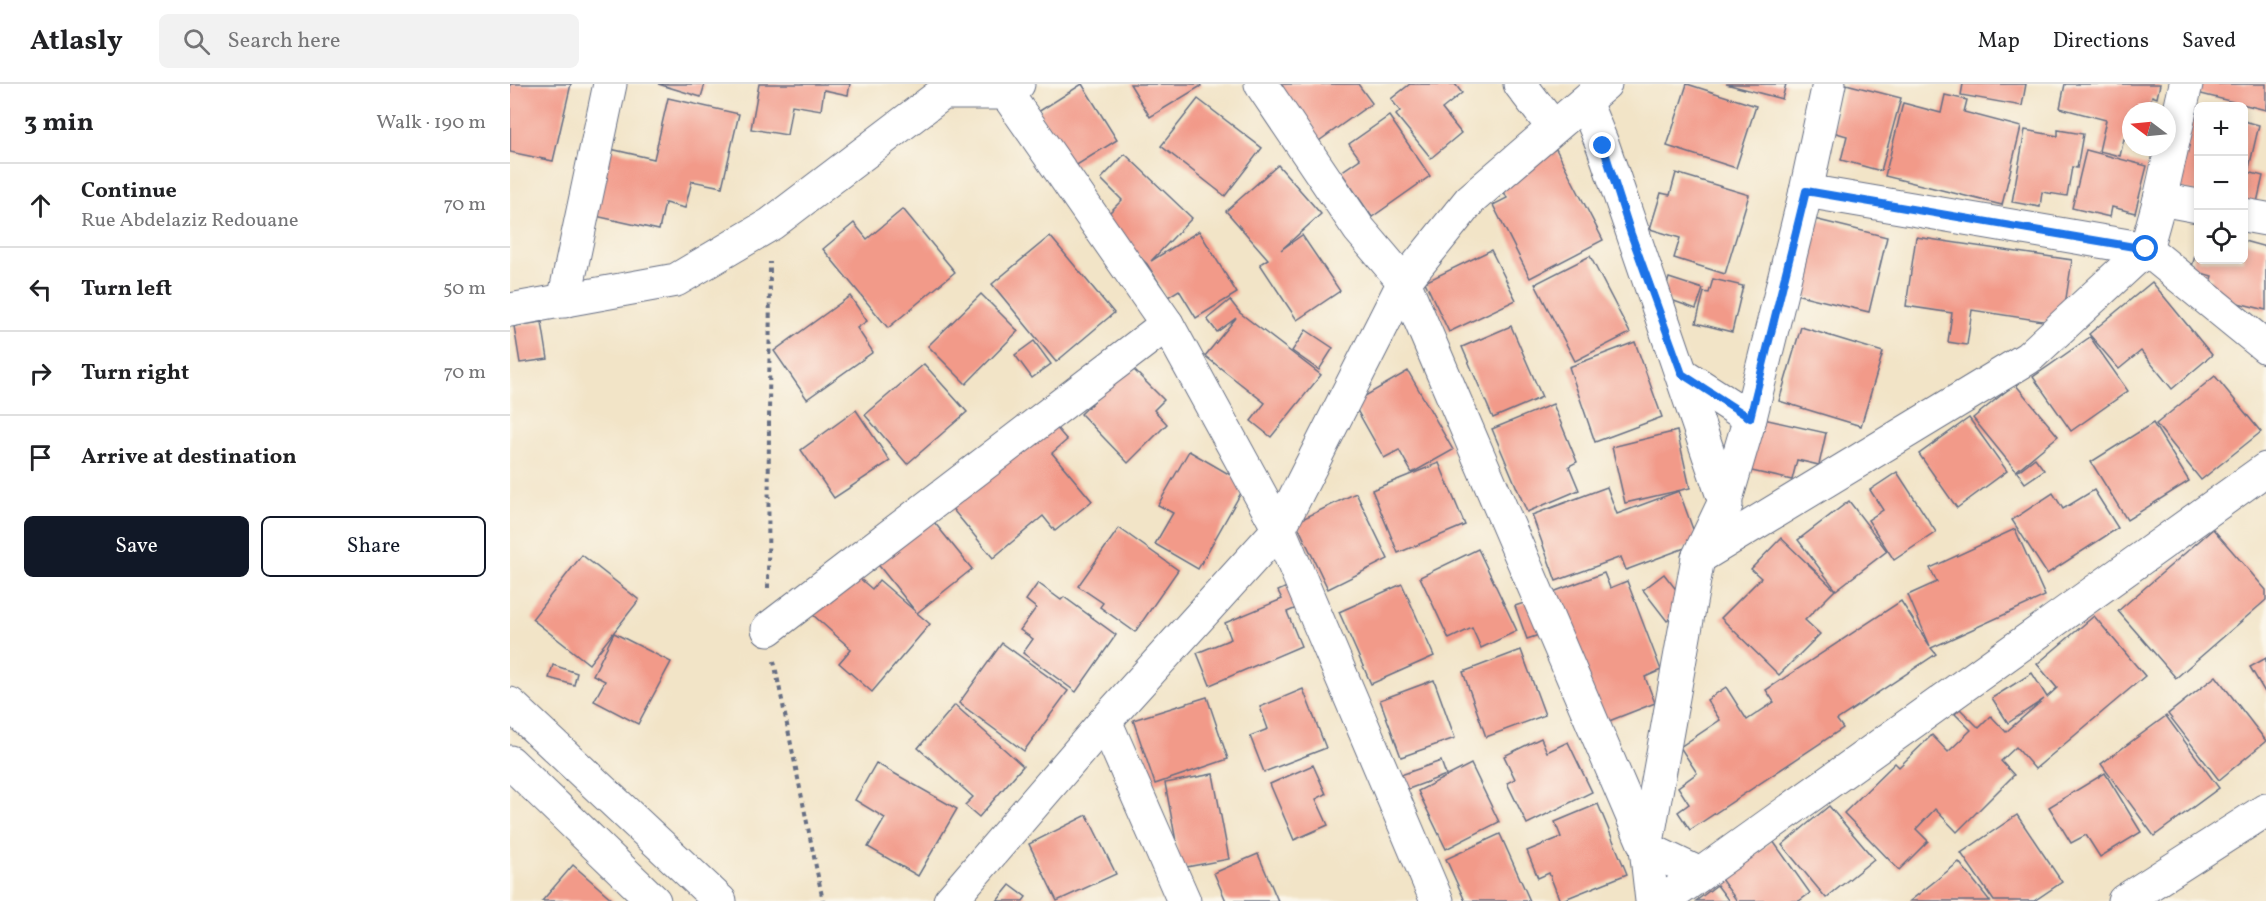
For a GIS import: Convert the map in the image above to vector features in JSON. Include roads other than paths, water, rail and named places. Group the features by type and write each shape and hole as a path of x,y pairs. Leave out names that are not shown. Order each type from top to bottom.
{"street":[{"path":"564,301 610,84"},
{"path":"1261,84 1359,230 1404,282 1646,848 1700,874"},
{"path":"1520,84 1553,128"},
{"path":"1652,901 1646,848 1698,558 1725,499 1750,418 1806,191 1829,84"},
{"path":"1698,558 2028,358 2146,249 2160,199 2186,84"},
{"path":"510,310 676,280 771,224 944,88 1007,87 1167,324 1279,529 1437,901"},
{"path":"951,901 1105,721 1279,529 1404,282 1470,200 1595,93 1682,374 1725,499 1726,542"},
{"path":"1806,191 2146,249 2266,347"},
{"path":"2160,199 2194,205"},
{"path":"2248,216 2266,219"},
{"path":"768,629 1167,324"},
{"path":"1682,374 1750,418"},
{"path":"1663,901 2266,468"},
{"path":"510,704 720,901"},
{"path":"1105,721 1184,901"},
{"path":"510,762 654,901"},
{"path":"2124,901 2266,810"}]}
